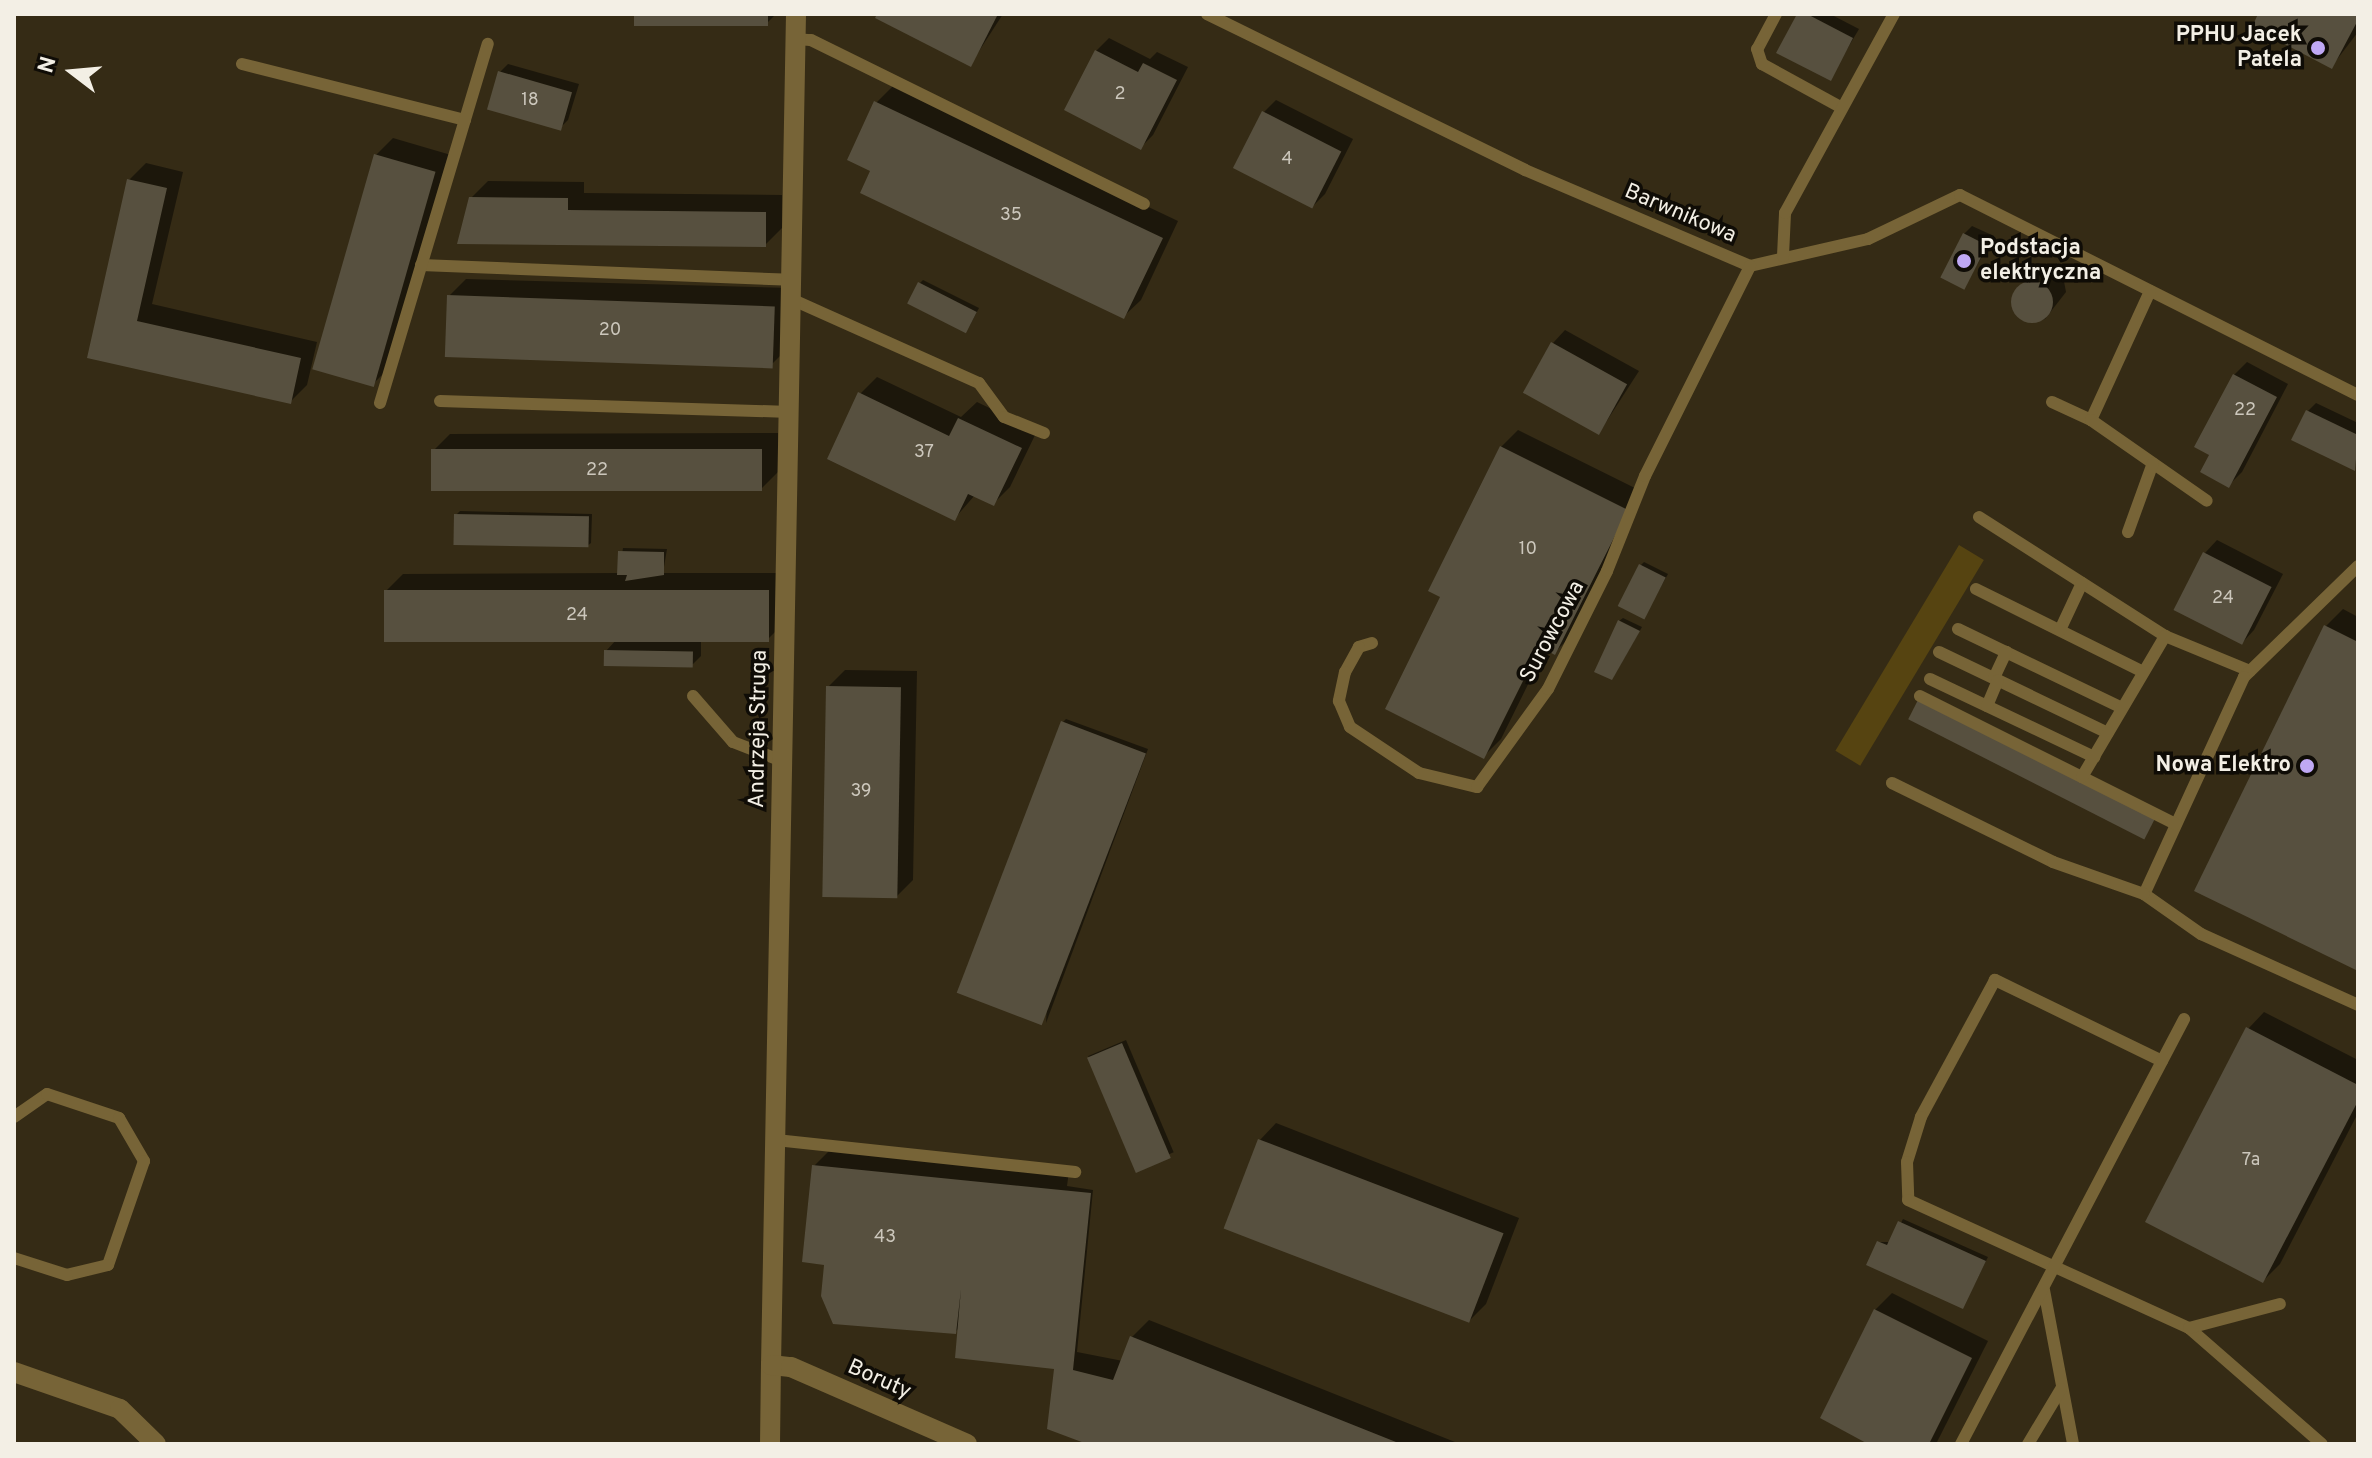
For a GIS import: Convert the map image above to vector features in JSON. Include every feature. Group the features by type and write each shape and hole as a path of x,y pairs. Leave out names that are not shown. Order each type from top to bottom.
{"street":[{"name":"Andrzeja Struga","path":"770,1444 796,14"},
{"name":"Boruty","path":"771,1365 791,1367 967,1444"},
{"path":"14,1372 120,1409 156,1444"}],"lane":[{"name":"Barwnikowa","path":"1207,14 1525,170 1750,266 1868,239 1960,195 2358,395"},
{"path":"1776,14 1757,49 1762,64 1842,108"},
{"path":"1783,256 1785,213 1894,14"},
{"path":"795,39 811,40 1144,204"},
{"path":"380,403 488,44"},
{"path":"242,64 465,120"},
{"path":"421,265 791,289 979,383 1004,417 1044,433"},
{"name":"Surowcowa","path":"1372,643 1359,647 1345,672 1339,701 1350,727 1419,773 1477,787 1548,689 1607,571 1645,476 1750,266"},
{"path":"2091,420 2150,291"},
{"path":"440,401 790,412"},
{"path":"2052,402 2091,420 2207,501"},
{"path":"2128,532 2153,463"},
{"path":"1979,517 2165,636 2250,671"},
{"path":"2144,894 2250,671 2358,566"},
{"path":"2060,630 2082,583"},
{"path":"1976,589 2143,672"},
{"path":"1958,629 2122,708"},
{"path":"2082,777 2165,636"},
{"path":"1939,652 2108,733"},
{"path":"1987,706 2006,652"},
{"path":"2048,704 2060,678"},
{"path":"1930,679 2094,757"},
{"path":"693,696 733,742 782,761"},
{"path":"1920,696 2176,824"},
{"path":"1892,783 2053,862 2144,894 2201,934 2358,1005"},
{"path":"2162,1061 1995,980 1921,1117 1907,1162 1908,1200 2189,1328 2322,1444"},
{"path":"1961,1444 2184,1019"},
{"path":"14,1117 47,1094 119,1118 144,1161 108,1265 67,1275 14,1258"},
{"path":"776,1140 1075,1172"},
{"path":"2044,1290 2073,1444"},
{"path":"2189,1328 2280,1304"},
{"path":"2028,1444 2061,1389"}],"shaded area":[{"path":"14,14 2358,14 2358,1444 14,1444"},
{"path":"1959,545 1984,560 1860,766 1835,751"}],"building":[{"path":"634,14 768,14 768,26 634,26"},
{"path":"877,14 998,14 971,67 875,18"},
{"path":"1797,14 1807,14 1853,38 1831,81 1776,53"},
{"name":"PPHU Jacek Patela","path":"2258,14 2358,14 2358,20 2332,69 2252,27"},
{"path":"1095,50 1138,72 1143,63 1177,80 1141,150 1064,110"},
{"path":"498,71 572,92 561,131 487,109"},
{"path":"874,101 1163,238 1124,319 860,193 870,171 847,160"},
{"path":"1262,111 1341,151 1312,208 1233,168"},
{"path":"374,154 436,172 374,387 312,369"},
{"path":"127,179 167,188 137,321 301,358 291,404 87,358"},
{"path":"469,197 568,198 568,210 766,212 766,247 457,244"},
{"name":"Podstacja elektryczna","path":"1963,233 1987,245 1964,290 1940,278"},
{"path":"2032,281 2047,287 2053,302 2047,317 2032,323 2017,317 2011,302 2017,287"},
{"path":"918,282 977,312 966,333 907,303"},
{"path":"447,295 775,306 773,368 445,357"},
{"path":"1551,342 1627,384 1599,435 1523,393"},
{"path":"2233,374 2277,397 2229,488 2200,472 2209,455 2194,447"},
{"path":"858,392 949,436 958,418 1022,448 994,506 968,494 955,521 827,459"},
{"path":"2306,410 2358,435 2355,471 2291,440"},
{"path":"1500,446 1628,510 1555,655 1540,647 1484,759 1385,709 1440,597 1428,591"},
{"path":"431,449 762,449 762,491 431,491"},
{"path":"454,514 589,516 588,547 453,545"},
{"path":"618,551 664,552 664,575 625,581 627,575 617,575"},
{"path":"2203,552 2272,587 2242,645 2173,610"},
{"path":"1639,564 1666,578 1644,619 1618,606"},
{"path":"384,590 769,590 769,642 384,642"},
{"path":"1618,620 1640,631 1612,680 1594,672"},
{"name":"Nowa Elektro","path":"2324,625 2358,642 2358,971 2194,891"},
{"path":"604,650 693,652 693,668 604,666"},
{"path":"826,686 901,687 897,898 822,897"},
{"path":"1920,696 2156,816 2144,839 1908,719"},
{"path":"1061,721 1146,754 1042,1025 957,993"},
{"path":"2246,1027 2358,1085 2358,1101 2263,1283 2145,1222"},
{"path":"1122,1043 1171,1158 1136,1173 1087,1058"},
{"path":"1258,1139 1504,1233 1469,1323 1224,1229"},
{"path":"812,1165 1091,1193 1073,1370 1113,1380 1130,1336 1401,1444 1087,1444 1047,1429 1054,1369 955,1358 961,1289 956,1334 833,1324 821,1296 824,1265 802,1262"},
{"path":"1898,1221 1986,1261 1963,1309 1866,1265 1877,1241 1887,1245"},
{"path":"1874,1309 1972,1358 1929,1444 1868,1444 1820,1418"}],"place":[{"name":"PPHU Jacek Patela","path":"2318,48"},
{"name":"Podstacja elektryczna","path":"1964,261"},
{"name":"Nowa Elektro","path":"2307,766"}]}
